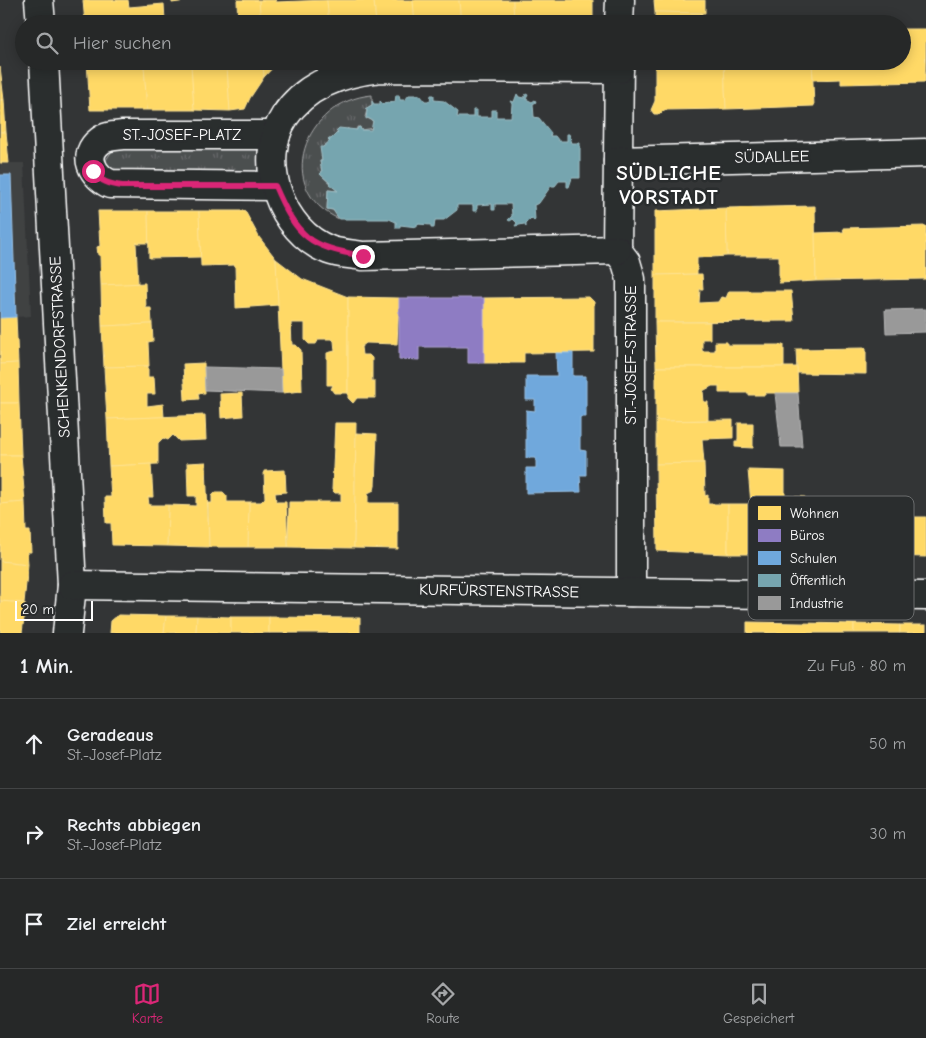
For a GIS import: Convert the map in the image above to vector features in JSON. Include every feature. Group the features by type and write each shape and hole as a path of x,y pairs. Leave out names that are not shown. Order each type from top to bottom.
{"street":[{"path":"40,0 41,15"},
{"path":"619,15 620,0"},
{"name":"SCHENKENDORFSTRASSE","path":"44,70 72,585 67,633"},
{"path":"363,70 328,80 305,95 285,116 276,135 272,159 275,186 286,212 306,237 330,251 363,256 617,250"},
{"name":"ST.-JOSEF-STRASSE","path":"619,70 617,250 626,262 631,279 631,592"},
{"name":"ST.-JOSEF-PLATZ","path":"275,186 110,184 99,179 90,159 92,148 101,140 123,135 276,135"},
{"name":"SÜDALLEE","path":"618,161 926,153"},
{"name":"KURFÜRSTENSTRASSE","path":"72,585 748,594"}],"shaded area":[{"path":"0,163 24,163 31,316 0,318"}],"green space":[{"path":"372,95 372,105 365,109 367,110 365,117 373,121 373,128 361,130 360,127 357,127 357,130 348,130 348,128 346,130 338,129 336,131 338,132 331,139 328,139 330,141 320,150 322,151 322,161 320,161 322,172 320,174 338,191 328,190 327,209 333,210 339,219 319,206 307,188 302,169 305,148 314,129 328,113 348,101"},
{"path":"256,147 263,153 264,170 256,175 115,174 107,166 106,160 114,148"}],"building: Wohnen":[{"path":"83,0 128,0 129,7 164,4 165,15 84,15"},
{"path":"172,0 186,0 186,1 172,3"},
{"path":"237,0 259,0 260,15 238,15"},
{"path":"259,0 276,0 276,2 327,0 328,15 260,15"},
{"path":"327,0 374,0 375,15 328,15"},
{"path":"374,0 413,0 414,15 375,15"},
{"path":"413,0 459,0 460,15 414,15"},
{"path":"459,0 513,0 514,15 460,15"},
{"path":"513,0 593,0 593,15 514,15"},
{"path":"654,0 705,0 705,13 655,12"},
{"path":"655,12 702,13 702,15 655,15"},
{"path":"911,29 926,29 925,82 841,84 841,79 813,80 812,70 911,70"},
{"path":"0,67 4,100 0,100"},
{"path":"88,70 144,70 147,110 90,110"},
{"path":"144,70 191,70 194,110 147,110"},
{"path":"191,70 227,70 230,111 194,110"},
{"path":"227,70 264,70 264,77 245,109 230,111"},
{"path":"264,70 271,70 264,77"},
{"path":"655,70 724,70 726,109 664,110 660,114 654,114 651,110 655,101"},
{"path":"724,70 812,70 814,106 726,109"},
{"path":"0,100 4,100 6,132 0,132"},
{"path":"0,132 6,132 9,163 0,163"},
{"path":"815,206 816,281 779,283 779,256 727,256 726,208"},
{"path":"726,208 727,256 697,258 697,274 655,275 655,211"},
{"path":"98,211 148,211 149,243 136,243 138,284 101,285 100,255 98,255 97,247 100,246"},
{"path":"148,211 199,211 201,257 149,258"},
{"path":"199,211 245,211 259,237 276,259 279,305 236,308 235,265 201,266"},
{"path":"926,226 926,279 816,281 815,233 844,232 843,228"},
{"path":"276,259 302,279 348,297 348,393 334,393 331,389 333,385 327,385 327,353 335,351 334,341 332,339 319,339 316,344 309,344 305,340 305,323 291,323 292,345 296,345 301,350 302,391 282,393"},
{"path":"702,274 703,289 700,289 699,303 718,302 721,297 726,298 729,291 791,291 794,321 655,322 655,275"},
{"path":"145,283 146,308 151,308 152,324 102,326 101,285"},
{"path":"348,297 399,298 397,344 366,343 361,347 362,355 369,355 372,358 372,381 375,381 375,398 357,398 353,403 348,398"},
{"path":"589,297 594,302 594,352 524,353 524,363 484,363 484,298"},
{"path":"16,317 18,363 0,364 0,318"},
{"path":"655,322 710,322 710,339 702,339 702,351 715,351 715,342 727,342 727,345 784,345 784,367 656,367"},
{"path":"152,324 153,341 148,342 149,366 104,367 102,326"},
{"path":"866,348 866,374 797,373 796,349"},
{"path":"18,363 19,403 0,403 0,364"},
{"path":"204,363 205,393 198,393 199,399 185,400 183,364"},
{"path":"148,366 148,377 154,377 155,394 147,394 147,406 163,404 164,417 107,419 104,367"},
{"path":"656,367 797,367 798,393 749,395 749,393 719,393 719,386 712,386 703,391 704,402 708,402 708,420 656,421"},
{"path":"242,393 243,416 221,418 220,394"},
{"path":"0,403 19,403 21,455 0,455"},
{"path":"205,415 206,440 179,441 173,435 168,440 163,438 158,443 158,464 109,466 107,419"},
{"path":"733,420 733,438 702,439 704,463 656,464 656,421"},
{"path":"335,423 356,423 354,548 288,547 289,502 341,502 341,493 335,493 332,490"},
{"path":"738,423 753,423 753,448 735,447 735,441 738,441"},
{"path":"356,433 377,434 375,486 374,490 368,493 368,503 398,503 398,549 354,548"},
{"path":"0,455 21,455 25,502 0,504"},
{"path":"206,462 209,547 167,546 168,505 196,506 196,496 188,496 187,463"},
{"path":"704,463 705,496 708,495 708,504 728,504 728,554 657,551 656,464"},
{"path":"151,464 153,497 148,497 149,505 168,505 167,546 112,545 111,523 106,523 105,497 111,497 109,466"},
{"path":"285,470 286,492 275,493 276,502 286,502 288,547 248,547 249,502 261,502 265,498 264,471"},
{"path":"748,470 785,471 785,496 750,496"},
{"path":"216,492 223,492 227,496 227,502 249,502 248,547 209,547 208,503 212,503 212,496"},
{"path":"25,502 26,531 30,531 31,552 27,552 28,564 0,561 0,504"},
{"path":"728,504 748,504 748,554 728,554"},
{"path":"914,517 926,517 926,557 914,557"},
{"path":"0,561 28,564 24,603 0,601"},
{"path":"0,601 24,603 27,608 27,617 24,618 22,633 0,633"},
{"path":"118,615 166,616 164,633 110,633 111,621"},
{"path":"166,616 197,616 196,633 164,633"},
{"path":"197,616 231,617 231,633 196,633"},
{"path":"231,617 269,617 269,633 231,633"},
{"path":"269,617 360,618 360,633 269,633"},
{"path":"747,622 854,624 854,633 747,633"},
{"path":"854,624 900,625 900,633 854,633"},
{"path":"900,625 926,625 926,633 900,633"}],"building: Büros":[{"path":"399,298 484,298 484,363 468,363 468,347 419,347 419,360 399,359"}],"building: Schulen":[{"path":"0,175 11,175 16,317 0,318"},
{"path":"556,353 573,353 573,376 586,376 586,417 580,417 580,450 586,451 586,475 580,475 581,492 526,493 526,468 536,468 536,458 526,458 526,410 535,411 535,400 526,400 526,376 557,376"}],"building: Öffentlich":[{"path":"517,94 519,97 524,98 526,94 528,95 526,99 532,102 535,100 536,102 533,104 534,117 539,118 551,133 550,136 555,136 559,141 567,141 567,134 569,134 572,143 580,143 580,178 572,178 569,187 567,187 567,181 559,181 555,186 551,186 539,203 534,205 535,220 531,218 526,223 526,227 524,224 515,226 517,223 513,219 508,220 512,216 511,204 495,204 495,210 492,210 492,204 477,205 477,211 473,211 473,205 457,205 457,210 444,220 435,220 434,228 431,228 431,225 417,224 417,227 400,225 400,228 396,228 396,222 389,219 339,219 333,210 327,209 328,190 338,191 320,174 322,172 320,161 322,161 320,147 323,147 330,141 328,139 331,139 338,132 336,131 339,128 357,130 360,127 361,130 371,130 373,121 368,118 366,119 367,110 365,109 372,105 372,101 374,104 380,104 380,101 383,104 395,102 396,95 399,95 400,100 405,100 409,95 420,95 425,101 430,101 431,95 434,95 434,100 444,101 458,112 457,117 473,117 473,110 477,110 477,117 492,117 492,110 496,110 496,117 511,117 512,104 510,101 514,102"}],"building: Industrie":[{"path":"926,309 926,332 886,333 885,310"},
{"path":"204,367 281,369 282,393 205,390"},
{"path":"775,393 798,393 802,447 781,447"}],"district":[{"name":"SÜDLICHE VORSTADT","path":"669,185"}],"route":[{"path":"93,171 99,179 110,184 122,186 275,186 286,212 306,237 330,251 363,256"}]}
